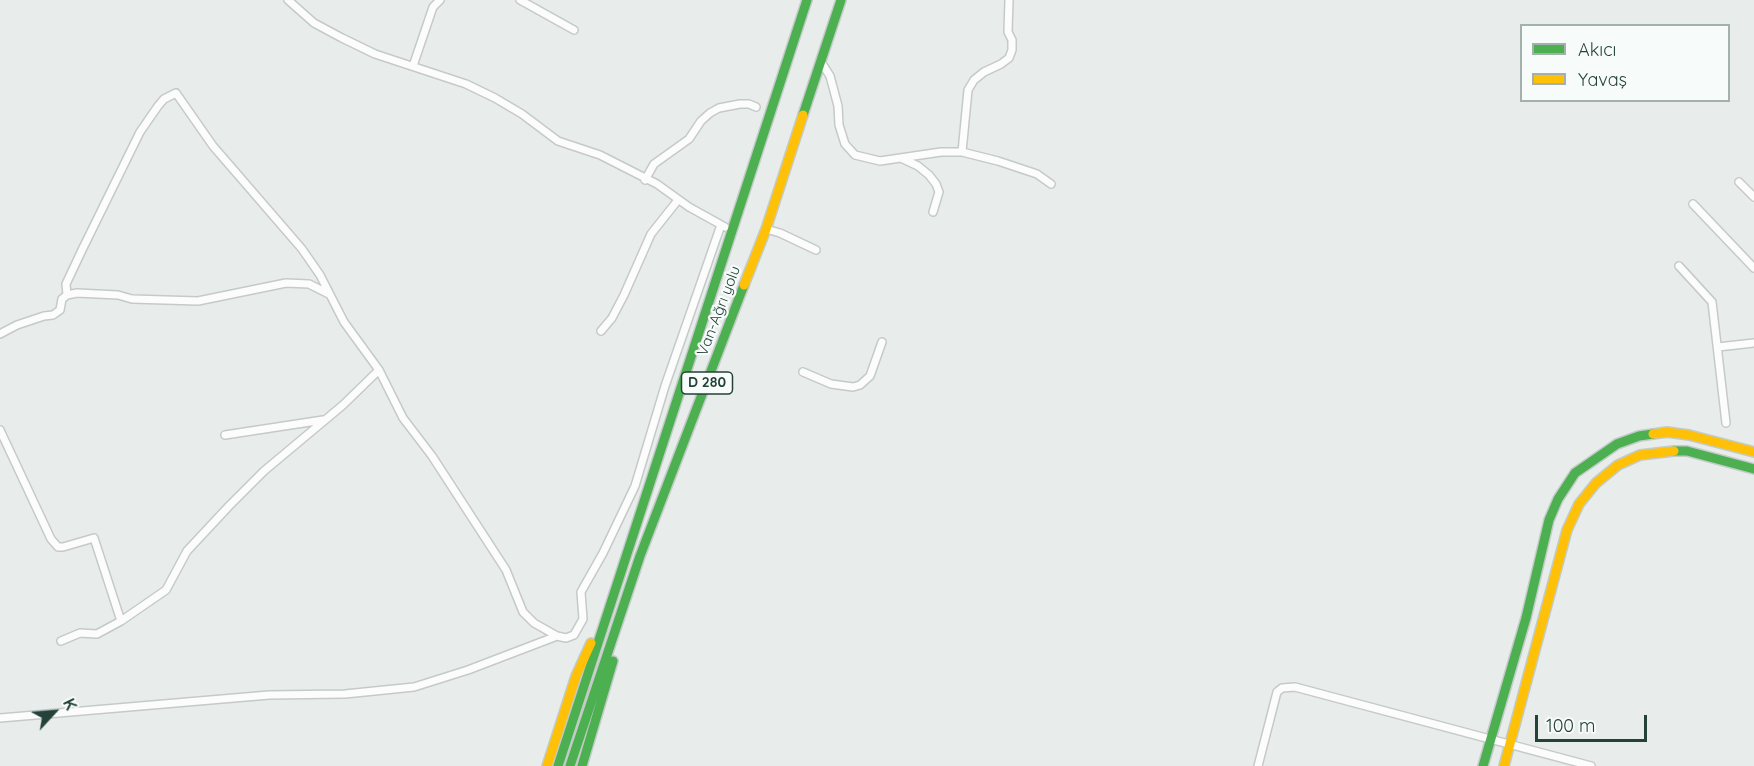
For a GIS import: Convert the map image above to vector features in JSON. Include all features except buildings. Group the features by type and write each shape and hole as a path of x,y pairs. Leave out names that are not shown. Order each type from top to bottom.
{"main road":[{"name":"D 280","path":"558,766 807,0"},
{"name":"Van-Ağrı yolu","path":"570,766 640,556 766,229 841,0"},
{"path":"1483,766 1526,618 1550,520 1558,499 1575,473 1617,444 1639,436 1667,432 1689,435 1754,452"},
{"path":"1504,766 1567,530 1579,504 1596,483 1618,465 1640,455 1663,451 1687,451 1754,469"},
{"path":"547,766 576,676 611,604"},
{"path":"582,766 610,677 624,609"}],"street":[{"path":"288,0 314,23 342,38 375,54 465,84 495,98 522,114 558,141 600,155 645,180 657,184 678,200 721,225 733,228"},
{"path":"413,66 433,7 440,0"},
{"path":"519,0 574,30"},
{"path":"962,152 968,90 974,80 984,72 1009,58 1012,50 1012,40 1008,32 1010,0"},
{"path":"821,62 830,76 838,106 838,125 849,151 866,159 880,161 941,152 962,152 998,160 1036,174 1051,184"},
{"path":"67,295 66,284 140,132 164,99 176,93 213,146 302,249 320,275 344,322 379,370 403,418 432,456 506,570 523,612 534,623 557,636 566,638 574,635 583,619 581,592 603,553 635,486 665,386 721,225"},
{"path":"645,180 654,164 688,139 710,113 719,108 740,104 756,106"},
{"path":"900,158 918,166 936,184 939,192 933,212"},
{"path":"1739,182 1754,197"},
{"path":"601,331 612,318 624,295 651,234 678,200"},
{"path":"1693,204 1754,268"},
{"path":"766,229 816,250"},
{"path":"1679,266 1712,302 1726,423"},
{"path":"0,334 17,325 53,315 60,310 62,299 67,295 118,295 132,299 198,301 286,283 309,284 329,294"},
{"path":"803,372 831,384 860,386 870,376 882,342"},
{"path":"1718,347 1754,343"},
{"path":"61,640 80,633 97,634 121,621 166,590 187,551 229,506 264,471 379,370"},
{"path":"225,435 325,419"},
{"path":"0,430 51,539 58,547 63,547 94,538 121,621"},
{"path":"0,718 247,697 345,694 414,687 468,670 557,636"},
{"path":"1258,766 1277,692 1282,688 1295,687 1591,766"}],"traffic: fast":[{"path":"558,766 807,0"},
{"path":"803,115 841,0"},
{"path":"570,766 640,556 744,285"},
{"path":"1483,766 1526,618 1549,520 1558,499 1575,473 1617,444 1639,436 1653,434"},
{"path":"1674,451 1687,451 1754,469"},
{"path":"582,766 613,661"}],"traffic: slow":[{"path":"744,285 766,229 803,115"},
{"path":"1653,434 1667,432 1689,435 1754,452"},
{"path":"1504,766 1567,530 1579,504 1596,483 1618,465 1640,455 1674,451"},
{"path":"547,766 576,676 591,643"}]}
